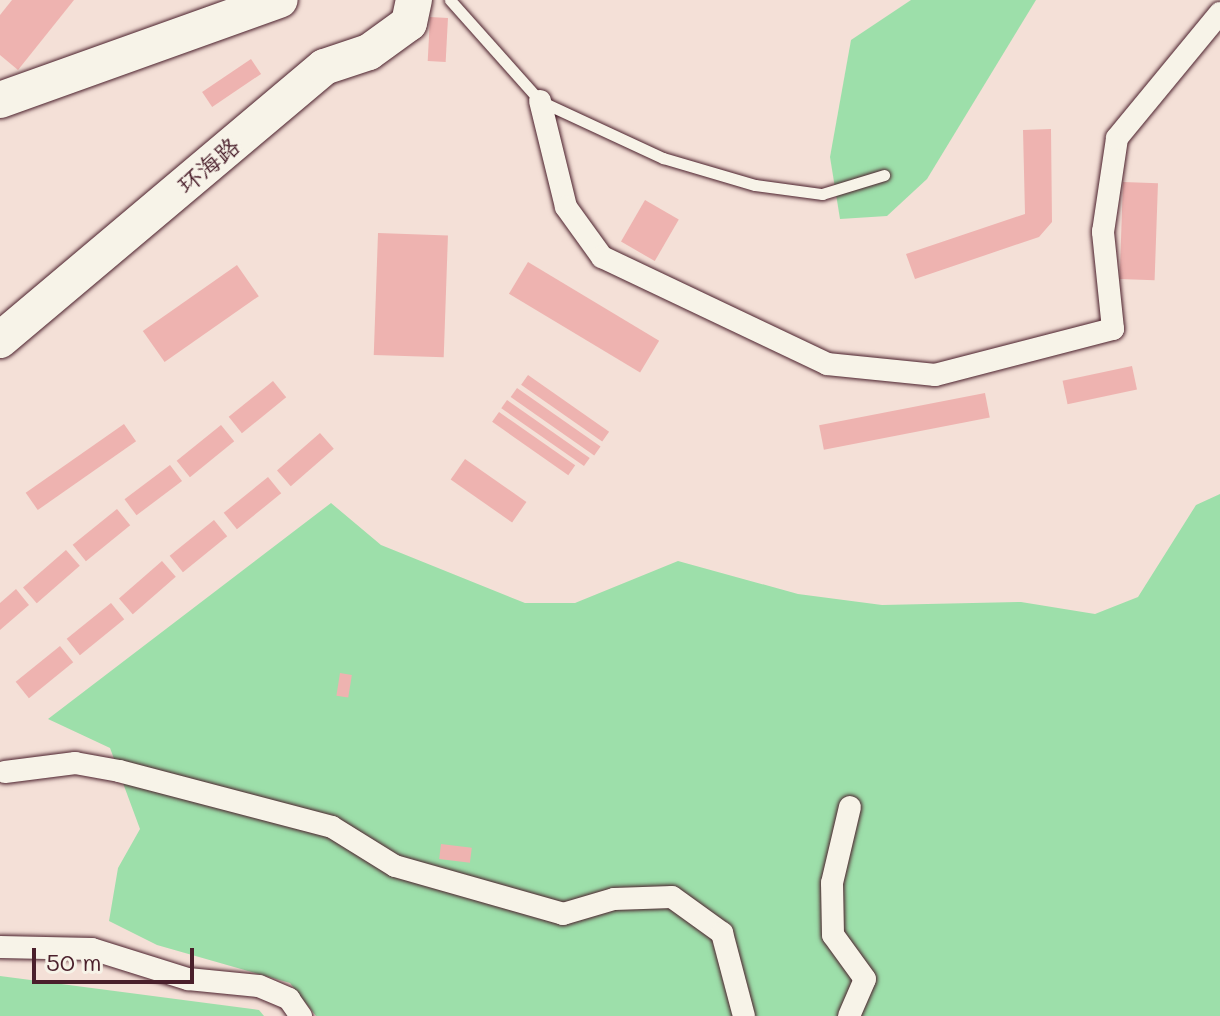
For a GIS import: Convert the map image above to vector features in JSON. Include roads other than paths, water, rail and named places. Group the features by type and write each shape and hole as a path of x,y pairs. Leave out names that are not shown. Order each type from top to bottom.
{"main road":[{"path":"0,100 280,0"},
{"name":"环海路","path":"0,340 324,67 369,52 409,23 414,0"}],"street":[{"path":"540,101 566,207 602,257 827,364 935,375 1113,329 1103,232 1117,138 1220,13"},
{"path":"5,772 75,763 134,775 332,827 395,866 563,914 614,899 672,897 722,933 744,1016"},
{"path":"849,1016 865,979 833,935 832,883 850,807"},
{"path":"0,947 92,949 188,979 259,986 289,999 301,1016"}],"lane":[{"path":"450,0 540,101 663,158 755,185 822,194 884,175"}]}
